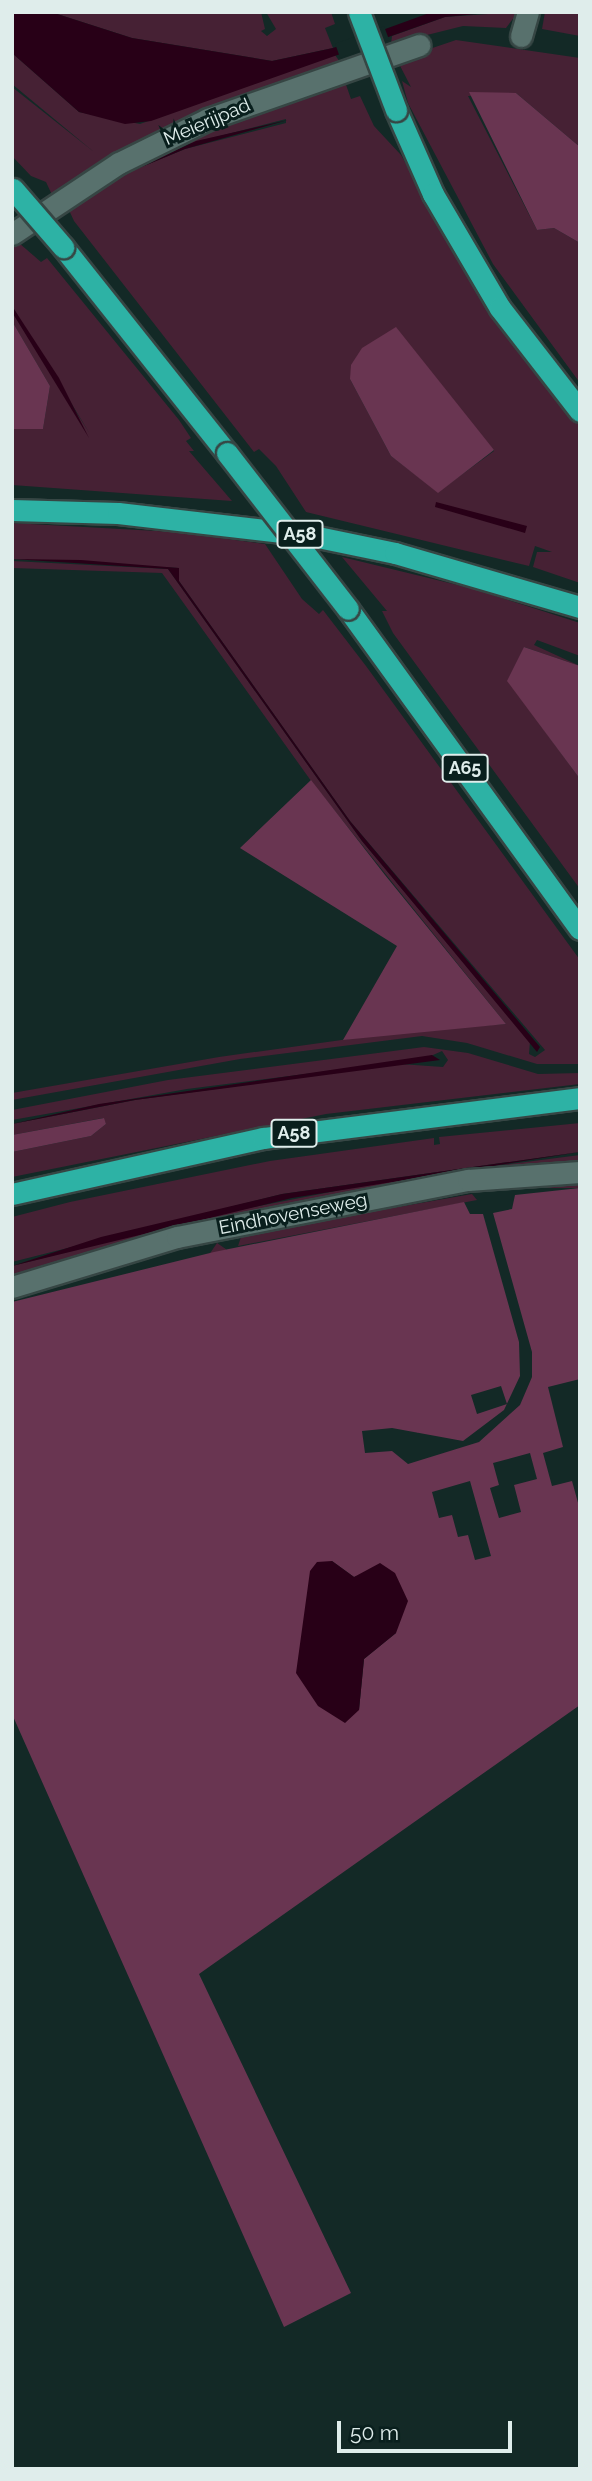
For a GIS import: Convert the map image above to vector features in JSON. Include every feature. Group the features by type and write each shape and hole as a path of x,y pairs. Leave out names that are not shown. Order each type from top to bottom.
{"highway":[{"path":"359,12 396,110 433,194 500,308 580,411"},
{"name":"A65","path":"13,189 63,247 348,609 580,929"},
{"name":"A58","path":"12,510 118,513 308,535 433,563 580,607"},
{"name":"A58","path":"12,1194 263,1138 580,1098"}],"street":[{"path":"522,36 528,12"},
{"name":"Meierijpad","path":"12,234 119,163 196,124 419,45"},
{"name":"Eindhovenseweg","path":"12,1287 177,1237 468,1180 580,1172"}],"shaded area":[{"path":"12,12 51,12 132,38 272,61 333,48 432,12 488,13 445,17 151,121 125,124 79,112 12,53"},
{"path":"51,12 261,12 265,29 261,31 267,36 276,29 266,12 331,12 335,24 325,28 333,48 272,61 132,38"},
{"path":"518,12 506,28 463,26 391,44 392,36 445,17"},
{"path":"545,12 580,12 580,36 542,29"},
{"path":"456,40 580,58 580,147 516,93 468,96 537,230 554,228 580,243 580,383 493,264 408,103 402,81 411,87 397,60"},
{"path":"12,53 79,112 140,124 335,55 340,62 53,197 46,182 31,176 12,156 12,87 94,152 12,84"},
{"path":"344,79 351,99 360,96 374,126 401,155 486,306 580,427 580,583 533,567 537,552 552,552 535,546 529,566 306,512 276,466 259,449 254,452 74,221 68,208 139,156","holes":["286,119 286,123 185,149 115,178 181,146","350,379 494,450 494,451 438,492 391,456"]},
{"path":"469,92 516,93 580,147 580,243 554,228 537,230"},
{"path":"288,120 185,149 115,178 196,141"},
{"path":"12,240 22,240 19,243 41,262 47,258 179,420 191,438 186,441 194,451 189,451 232,501 12,485 12,429 43,429 50,386 12,321 12,312 90,434 12,306"},
{"path":"12,306 59,378 89,438 12,312"},
{"path":"12,321 50,386 43,429 12,429"},
{"path":"396,327 494,450 438,493 391,456 350,379 351,365 362,348"},
{"path":"436,502 527,526 525,533 435,507"},
{"path":"12,523 175,532 265,544 302,599 319,614 323,610 366,666 580,960 580,1064 537,1064 467,1043 422,1036 240,1059 12,1100 12,1093 219,1057 406,1031 506,1024 314,785 162,573 12,568 12,561 168,569 362,841 530,1041 529,1054 535,1057 545,1050 350,821 179,581 179,568 12,559"},
{"path":"342,557 474,589 580,623 580,656 537,640 534,645 580,666 524,647 544,730 580,779 580,889 393,633 382,611 387,611"},
{"path":"12,559 81,560 179,568 179,581 350,821 540,1047 537,1052 362,841 168,569"},
{"path":"524,647 580,666 580,779 507,681"},
{"path":"311,780 506,1024 343,1040 397,946 240,848"},
{"path":"424,1047 468,1053 538,1074 580,1073 580,1084 326,1114 12,1177 12,1152 91,1136 106,1124 103,1118 12,1135 12,1124 135,1100 400,1064 443,1067 448,1060 442,1051 424,1059 187,1089 12,1120 12,1110 168,1080"},
{"path":"432,1055 440,1060 135,1100 12,1124 99,1104"},
{"path":"104,1118 106,1124 91,1136 12,1152 12,1135"},
{"path":"580,1123 580,1152 282,1194 12,1262 12,1217 70,1202 270,1161 434,1138 434,1145 440,1144 439,1137"},
{"path":"580,1152 292,1198 12,1266 101,1237 282,1194"},
{"path":"580,1155 580,1168 12,1280 12,1266 203,1217 407,1177"},
{"path":"493,1181 580,1181 580,1188 493,1188"},
{"path":"580,1188 580,1379 548,1387 563,1447 543,1453 552,1486 572,1481 580,1510 580,1705 199,1974 351,2293 284,2327 12,1714 12,1302 214,1252 464,1202 470,1214 483,1214 519,1342 520,1376 507,1404 504,1410 463,1441 392,1428 362,1431 365,1453 392,1451 408,1464 479,1442 520,1405 532,1377 532,1352 493,1213 512,1209 515,1195","holes":["501,1386 507,1404 477,1414 471,1395","530,1453 537,1479 514,1485 521,1512 499,1518 490,1488 499,1485 493,1463","470,1481 491,1556 475,1560 468,1535 458,1537 452,1515 439,1518 432,1492","332,1561 354,1577 371,1572 396,1633 364,1659 359,1710"]},
{"path":"472,1194 477,1200 238,1246 241,1237"},
{"path":"217,1243 226,1249 108,1424 99,1418"},
{"path":"332,1561 354,1577 380,1563 395,1573 408,1601 396,1633 364,1659 359,1710 345,1723 318,1706 296,1673 310,1571 317,1562"}],"pier":[{"path":"384,26 389,40 340,58 335,44"}]}
